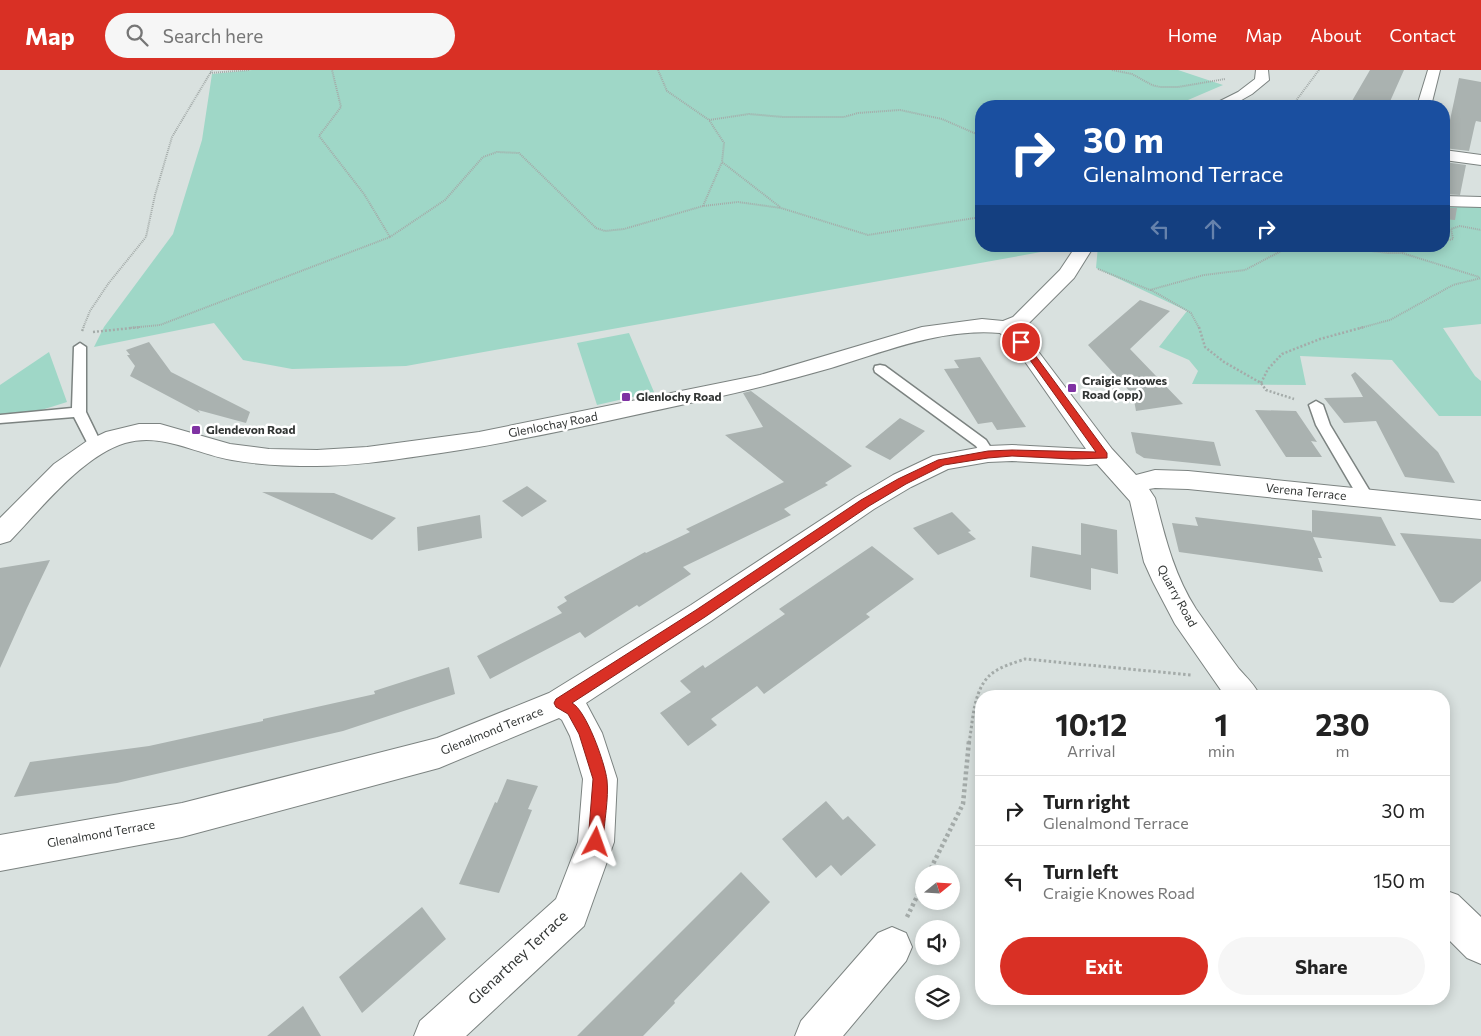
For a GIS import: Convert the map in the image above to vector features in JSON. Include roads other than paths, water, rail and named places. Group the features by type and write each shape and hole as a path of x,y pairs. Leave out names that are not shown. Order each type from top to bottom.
{"street":[{"path":"1234,100 1247,94 1262,80 1262,70"},
{"path":"1426,100 1434,70"},
{"path":"1450,157 1481,160"},
{"path":"1450,201 1481,202"},
{"path":"1006,327 1020,321 1033,309 1067,274 1081,252"},
{"name":"Glenlochay Road","path":"96,447 114,438 150,431 160,432 230,452 249,455 316,458 367,455 479,440 764,381 922,333 982,325 1006,327"},
{"name":"Quarry Road","path":"1006,327 1021,342 1103,455 1142,498 1158,562 1167,582 1185,616 1237,688"},
{"path":"0,534 63,470 96,447"},
{"name":"Glenalmond Terrace","path":"0,852 182,820 439,753 560,703 701,614 865,503 902,481 942,462 988,454 1103,455"},
{"name":"Verena Terrace","path":"1132,485 1155,479 1188,480 1481,510"},
{"name":"Glenartney Terrace","path":"435,1036 570,912 596,842 600,779 586,733 573,710 560,703"},
{"path":"1450,915 1481,944"},
{"path":"816,1036 892,947"}],"lane":[{"path":"80,347 79,412 96,447"},
{"path":"880,369 981,443 988,454"},
{"path":"1316,405 1322,425 1366,498"},
{"path":"0,419 79,412"}],"place":[{"name":"Craigie Knowes Road (opp)","path":"1072,388"},
{"name":"Glenlochy Road","path":"626,397"},
{"name":"Glendevon Road","path":"196,430"}]}
